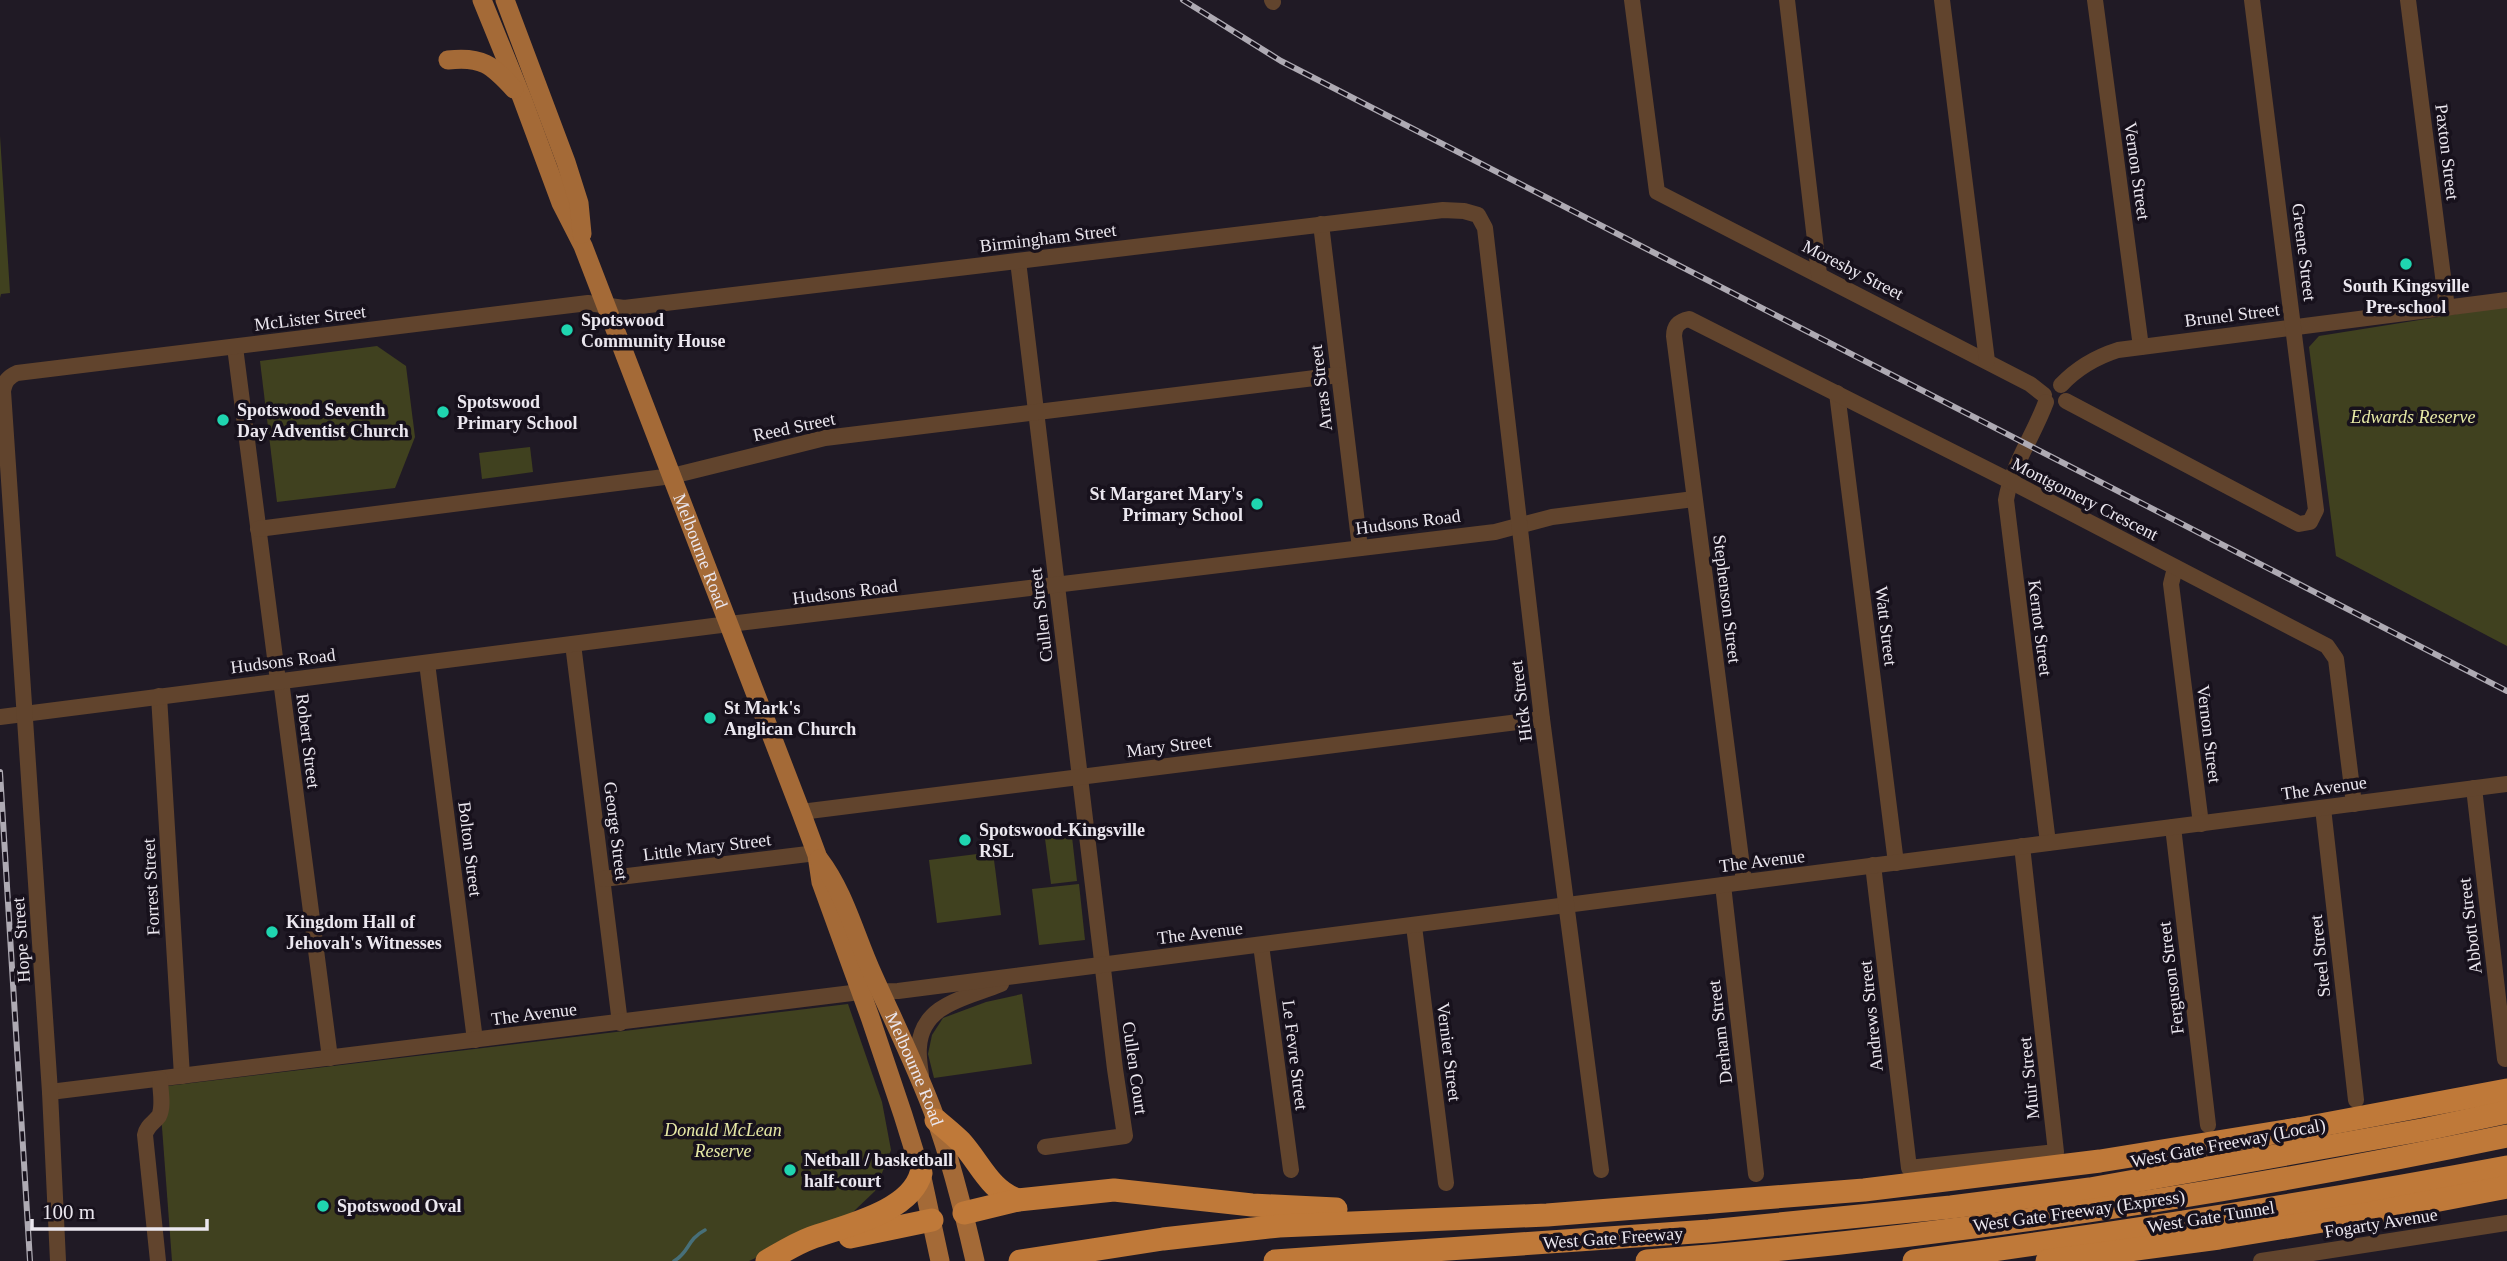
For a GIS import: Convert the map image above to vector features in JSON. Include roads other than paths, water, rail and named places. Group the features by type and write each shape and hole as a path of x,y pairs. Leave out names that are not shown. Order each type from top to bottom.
{"highway":[{"name":"West Gate Freeway (Local)","path":"1951,1207 2036,1182 2507,1090"},
{"name":"West Gate Freeway (Express)","path":"1951,1207 2090,1189 2427,1129 2507,1112"},
{"path":"936,1120 962,1143 996,1188 1018,1200"},
{"path":"1020,1261 1163,1239 1279,1226 1547,1215 1864,1190 2100,1161 2298,1129"},
{"name":"West Gate Freeway (Express)","path":"1647,1261 1836,1243 2108,1209 2374,1163 2507,1136"},
{"name":"West Gate Tunnel","path":"1914,1261 2320,1200 2507,1167"},
{"path":"767,1261 808,1240 879,1214 913,1190 921,1173"},
{"path":"2047,1261 2302,1224 2507,1187"},
{"path":"964,1213 1018,1200 1114,1190 1317,1209 1667,1206"},
{"name":"West Gate Freeway","path":"1275,1261 1709,1231 1951,1207"},
{"path":"774,1261 856,1236 932,1220"}],"main road":[{"name":"Melbourne Road","path":"482,0 561,203 583,246 607,306 801,812 816,854 821,883 899,1102 921,1173 940,1261"},
{"name":"Melbourne Road","path":"505,0 579,203 583,246"},
{"path":"448,61 465,58 482,61 502,76 522,97"},
{"name":"Melbourne Road","path":"816,854 834,879 922,1082 964,1213 975,1261"},
{"path":"932,1220 964,1213"}],"street":[{"name":"Moresby Street","path":"1632,0 1657,192 2299,524 2310,522 2316,510"},
{"path":"1787,0 1819,274"},
{"path":"1942,0 1987,361"},
{"name":"Vernon Street","path":"2095,0 2141,346"},
{"name":"Greene Street","path":"2252,0 2316,510"},
{"name":"Paxton Street","path":"2408,0 2448,308"},
{"name":"Birmingham Street","path":"607,306 624,308 1444,210 1478,215 1485,228"},
{"name":"Arras Street","path":"1321,224 1360,548"},
{"name":"Hick Street","path":"1485,228 1542,719 1601,1170"},
{"name":"Cullen Street","path":"1018,261 1102,965"},
{"name":"Brunel Street","path":"2055,396 2074,371 2102,355 2141,346 2507,300"},
{"name":"McLister Street","path":"17,373 588,303 607,306"},
{"name":"Montgomery Crescent","path":"1679,323 1694,320 2327,646 2336,659 2354,804"},
{"name":"Stephenson Street","path":"1679,323 1674,329 1674,336 1744,883"},
{"name":"Robert Street","path":"235,347 330,1058"},
{"name":"Hope Street","path":"17,373 7,379 3,391 24,713 27,724 58,1261"},
{"name":"Reed Street","path":"258,529 672,476 825,438 1339,375"},
{"name":"Watt Street","path":"1837,393 1896,863"},
{"name":"Kernot Street","path":"2048,843 2006,500 2010,481 2055,396"},
{"name":"Hudsons Road","path":"0,716 1495,532 1552,517 1694,499"},
{"name":"Vernon Street","path":"2175,568 2171,584 2201,824"},
{"name":"George Street","path":"572,644 620,1023"},
{"name":"Bolton Street","path":"427,663 475,1040"},
{"name":"Forrest Street","path":"159,696 182,1076"},
{"name":"Mary Street","path":"801,812 1542,719"},
{"name":"The Avenue","path":"50,1092 1414,926 1566,904 2507,784"},
{"name":"Abbott Street","path":"2474,788 2505,1059"},
{"name":"Steel Street","path":"2323,808 2356,1100"},
{"name":"Ferguson Street","path":"2173,827 2208,1125"},
{"name":"Muir Street","path":"1907,1163 1909,1168 2056,1152 2022,846"},
{"name":"Little Mary Street","path":"603,879 816,854"},
{"name":"Andrews Street","path":"1873,865 1907,1163"},
{"name":"Derham Street","path":"1723,885 1756,1174"},
{"name":"Vernier Street","path":"1414,926 1446,1183"},
{"name":"Le Fevre Street","path":"1261,945 1291,1170"},
{"name":"Cullen Court","path":"1045,1147 1125,1136 1102,965"},
{"name":"The Avenue","path":"922,1082 919,1046 925,1027 936,1012 958,998 1022,975"},
{"path":"158,1261 145,1135 146,1128 158,1118 161,1107 160,1079"},
{"name":"Fogarty Avenue","path":"2261,1261 2507,1223"}],"waterway":[{"path":"674,1261 683,1254 694,1238 705,1230"}],"railway":[{"path":"1183,0 1281,61 2507,691"},
{"path":"0,772 30,1261"}],"place":[{"name":"South Kingsville Pre-school","path":"2406,264"},
{"name":"Spotswood Community House","path":"567,330"},
{"name":"Spotswood Primary School","path":"443,412"},
{"name":"Spotswood Seventh Day Adventist Church","path":"223,420"},
{"name":"St Margaret Mary's Primary School","path":"1257,504"},
{"name":"St Mark's Anglican Church","path":"710,718"},
{"name":"Spotswood-Kingsville RSL","path":"965,840"},
{"name":"Kingdom Hall of Jehovah's Witnesses","path":"272,932"},
{"name":"Netball / basketball half-court","path":"790,1170"},
{"name":"Spotswood Oval","path":"323,1206"}],"park label":[{"name":"Edwards Reserve","path":"2413,417"},
{"name":"Donald McLean Reserve","path":"723,1140"}]}
